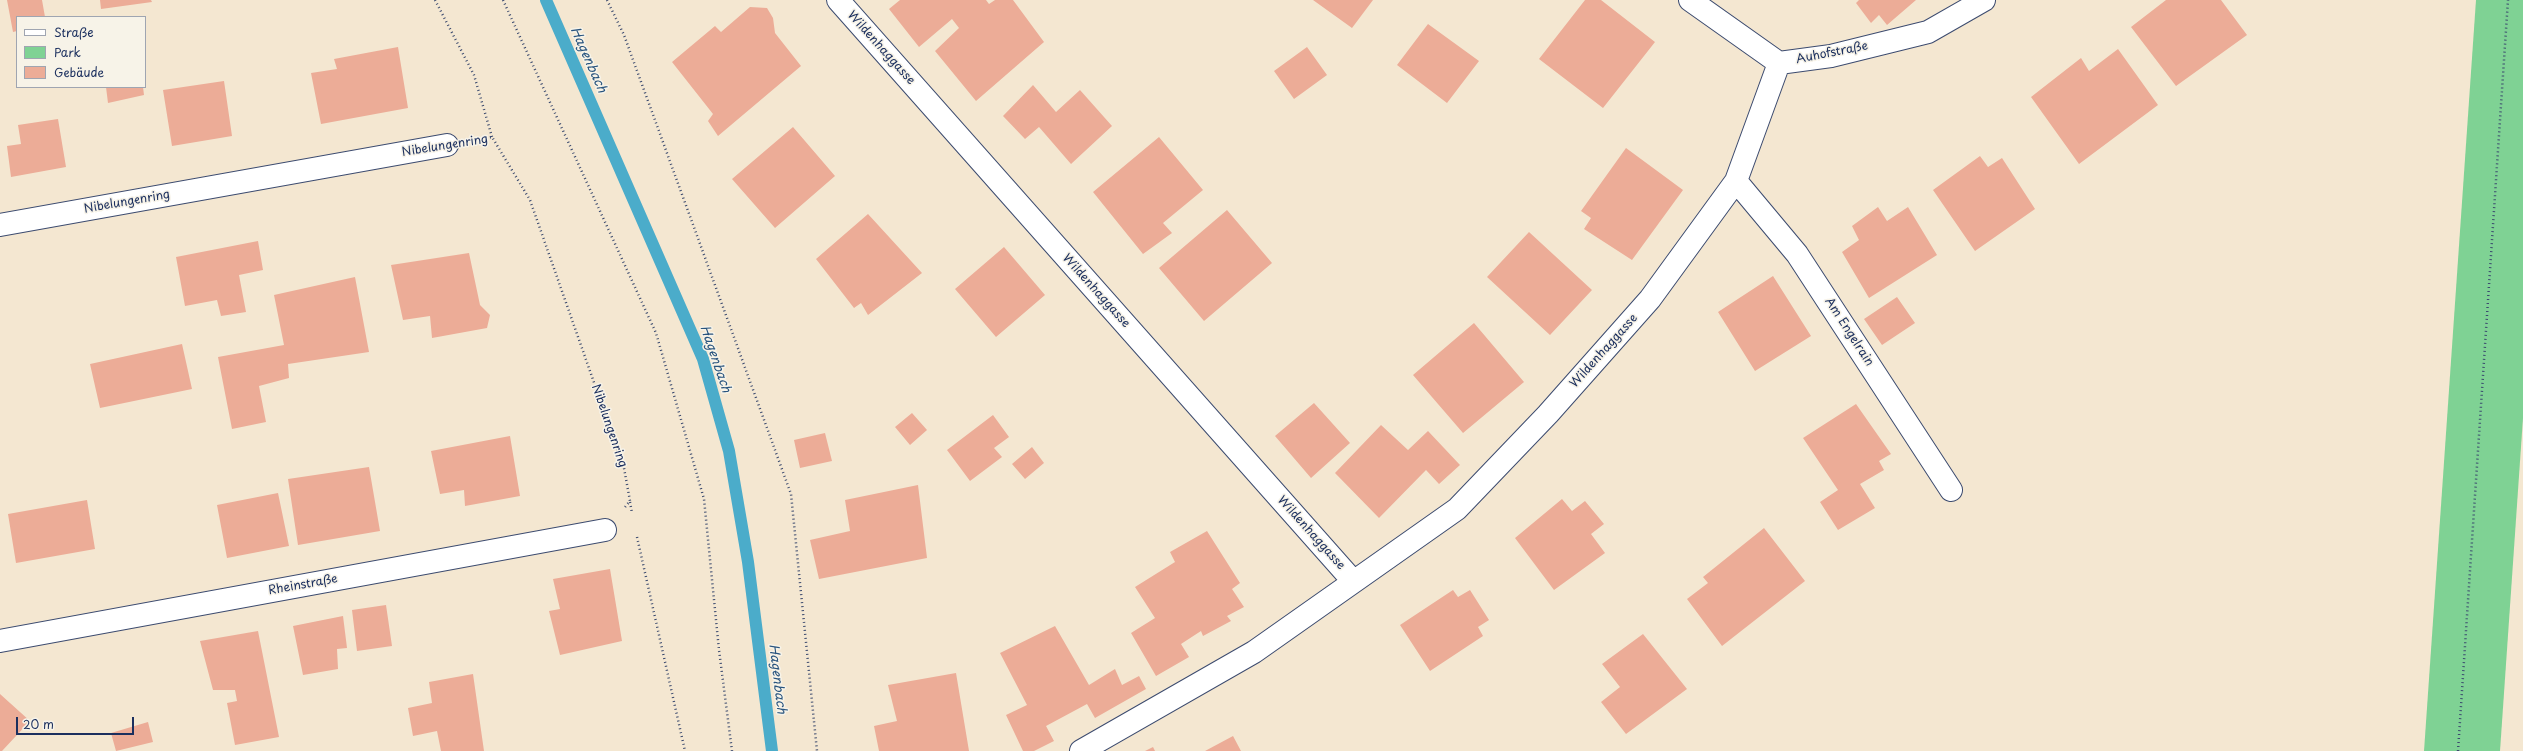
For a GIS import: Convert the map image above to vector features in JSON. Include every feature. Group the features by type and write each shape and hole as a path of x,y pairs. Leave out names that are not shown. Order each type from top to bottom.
{"street":[{"name":"Wildenhaggasse","path":"838,0 1353,582"},
{"name":"Auhofstraße","path":"1690,0 1779,63 1831,56 1928,32 1984,0"},
{"name":"Wildenhaggasse","path":"1081,751 1254,652 1457,509 1548,414 1650,299 1736,181 1779,63"},
{"name":"Nibelungenring","path":"0,225 447,145"},
{"name":"Am Engelrain","path":"1736,181 1797,254 1951,490"},
{"name":"Rheinstraße","path":"0,641 605,530"}],"path":[{"path":"435,0 474,75 492,137"},
{"path":"503,0 656,333 704,499 719,650 732,751"},
{"path":"607,0 624,34 791,494 817,751"},
{"path":"2458,751 2508,0"},
{"name":"Nibelungenring","path":"447,145 492,137 530,200 624,468 630,501 605,530"},
{"path":"644,573 685,751"}],"green space":[{"path":"2476,0 2523,0 2523,418 2500,751 2424,751"}],"building":[{"path":"7,0 42,0 45,16 16,16 16,31 13,32"},
{"path":"100,0 151,0 152,2 101,9"},
{"path":"900,0 986,0 989,4 995,0 1013,0 1044,42 976,101 935,51 959,28 952,19 919,47 889,9"},
{"path":"1313,0 1373,0 1352,28"},
{"path":"1585,0 1601,0 1655,42 1603,108 1539,59"},
{"path":"1859,0 1916,0 1887,25 1879,15 1871,23 1856,3"},
{"path":"2166,0 2221,0 2247,35 2176,86 2131,27"},
{"path":"750,7 767,8 773,18 775,33 801,66 718,136 708,121 713,114 672,62 715,26 721,32"},
{"path":"1428,24 1479,61 1447,103 1397,65"},
{"path":"398,47 408,108 321,124 311,73 337,69 334,59"},
{"path":"1307,47 1327,75 1294,99 1274,71"},
{"path":"2118,49 2158,105 2079,164 2031,97 2081,58 2089,71"},
{"path":"224,81 232,136 172,146 163,90"},
{"path":"1033,85 1056,112 1080,90 1112,126 1071,164 1039,127 1025,139 1003,116"},
{"path":"106,88 143,88 144,95 108,103"},
{"path":"58,119 66,167 11,177 7,146 21,144 18,125"},
{"path":"793,127 835,176 775,228 732,179"},
{"path":"1159,137 1203,190 1163,223 1172,233 1143,254 1093,192"},
{"path":"1626,148 1683,190 1632,260 1584,229 1591,218 1581,211"},
{"path":"1980,156 1988,167 2002,158 2035,209 1975,251 1933,190"},
{"path":"1878,207 1887,221 1908,207 1937,255 1869,298 1842,252 1859,240 1852,226"},
{"path":"1227,210 1272,263 1204,321 1159,268"},
{"path":"868,214 922,273 868,315 861,303 854,308 816,259"},
{"path":"1529,232 1592,290 1550,335 1487,277"},
{"path":"258,241 263,270 239,275 246,312 221,316 217,300 185,306 176,257"},
{"path":"1004,247 1045,295 996,337 955,289"},
{"path":"469,253 480,305 490,315 487,328 432,338 430,316 403,320 391,265"},
{"path":"1773,276 1811,336 1755,371 1718,312"},
{"path":"355,277 369,352 288,364 289,378 259,386 266,422 232,429 218,357 284,345 274,295"},
{"path":"1897,297 1915,323 1882,345 1864,319"},
{"path":"1474,323 1524,382 1463,433 1413,375"},
{"path":"182,344 192,389 100,408 90,364"},
{"path":"1314,403 1350,443 1311,478 1275,436"},
{"path":"1856,404 1891,454 1879,461 1884,470 1860,484 1875,508 1838,530 1820,502 1838,490 1803,438"},
{"path":"912,413 927,430 910,445 895,427"},
{"path":"993,415 1009,437 994,448 1002,457 970,481 947,450"},
{"path":"1381,425 1408,450 1428,431 1460,465 1439,484 1426,470 1379,518 1335,473"},
{"path":"825,433 832,461 800,468 794,440"},
{"path":"510,436 520,496 465,506 464,490 440,494 431,451"},
{"path":"1032,447 1044,463 1025,479 1012,464"},
{"path":"369,467 380,531 298,545 288,479"},
{"path":"918,485 927,558 819,579 810,540 850,531 845,500"},
{"path":"278,493 289,546 227,558 217,505"},
{"path":"1562,499 1572,511 1585,501 1604,524 1591,534 1605,553 1554,590 1515,538"},
{"path":"87,500 95,549 16,563 8,514"},
{"path":"1764,528 1805,581 1722,646 1687,599 1708,583 1703,577"},
{"path":"1207,531 1240,583 1232,589 1244,607 1227,616 1231,621 1203,636 1201,631 1181,644 1189,657 1156,676 1131,633 1155,618 1135,587 1175,562 1170,552"},
{"path":"610,569 622,641 560,655 549,611 560,609 553,579"},
{"path":"1453,590 1458,597 1470,590 1489,620 1478,627 1483,636 1430,671 1400,625"},
{"path":"386,605 392,646 357,651 352,610"},
{"path":"343,616 347,648 337,649 338,669 303,675 293,626"},
{"path":"1055,626 1089,685 1115,669 1122,685 1139,676 1146,689 1095,718 1087,704 1046,726 1054,741 1034,751 1023,751 1006,715 1027,705 1000,653"},
{"path":"258,631 279,737 235,745 227,703 237,701 235,690 213,690 200,641"},
{"path":"1643,634 1687,689 1626,734 1601,702 1620,687 1602,664"},
{"path":"956,673 969,751 879,751 874,726 897,721 888,685"},
{"path":"473,674 484,751 441,751 437,731 413,736 408,708 432,703 429,682"},
{"path":"0,694 30,721 2,751 0,751"},
{"path":"148,722 153,742 116,751 111,733"},
{"path":"1233,736 1241,751 1205,751"},
{"path":"1153,747 1155,751 1145,751"}],"waterway":[{"name":"Hagenbach","path":"546,0 703,359 729,451 748,562 772,751"}]}
